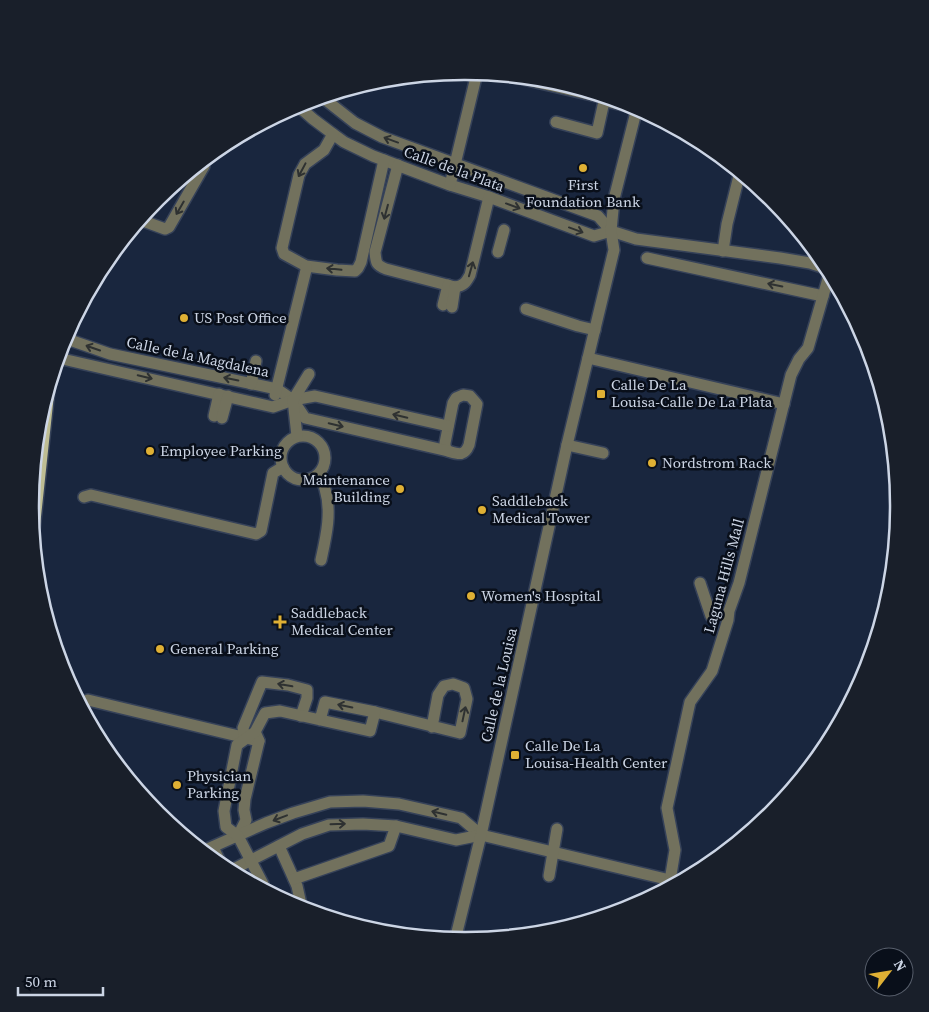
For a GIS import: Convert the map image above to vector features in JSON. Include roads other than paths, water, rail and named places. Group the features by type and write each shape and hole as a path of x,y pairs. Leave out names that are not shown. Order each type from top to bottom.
{"main road":[{"path":"41,464 44,442"}],"street":[{"path":"450,185 475,80"},
{"name":"Calle de la Plata","path":"328,103 355,123 382,136 598,216 611,231 636,239 780,258 815,265"},
{"path":"556,122 597,133 604,104"},
{"name":"Calle de la Plata","path":"306,112 333,134 358,149 384,160 594,236 611,231"},
{"name":"Calle de la Louisa","path":"457,932 481,835 568,445 614,250 611,231 614,199 635,116"},
{"path":"333,134 324,150 305,164 299,175 282,248 284,254 306,266 355,271 358,268 361,262 384,160"},
{"path":"398,164 375,252 378,266 386,269 452,286 460,286 466,283 470,275 489,197"},
{"path":"147,222 164,229 169,227 201,172"},
{"path":"723,251 728,219 738,180"},
{"path":"498,252 504,230"},
{"path":"647,258 823,296"},
{"path":"273,407 306,266"},
{"name":"Laguna Hills Mall","path":"670,879 675,850 666,808 690,702 712,671 739,583 791,375 799,359 808,348 826,282"},
{"path":"448,306 452,286"},
{"path":"526,309 595,330"},
{"name":"Calle de la Magdalena","path":"72,341 110,354 277,389 293,400 305,418 448,451"},
{"path":"588,358 784,404"},
{"name":"Calle de la Magdalena","path":"65,359 273,407"},
{"path":"251,384 256,361"},
{"path":"297,436 293,400 302,386 306,373"},
{"path":"218,417 224,395"},
{"path":"467,395 473,398 477,404 468,448 462,454 448,451 445,447 448,426 453,403 456,398 467,395"},
{"path":"273,407 293,400 315,396 448,426"},
{"path":"297,436 311,437 318,441 325,453 324,468 310,480 298,480 286,473 282,467 281,459 285,445 297,436"},
{"path":"568,445 602,453"},
{"path":"84,496 91,495 256,534 261,531 273,473 282,467"},
{"path":"319,474 325,490 328,509 328,526 321,560"},
{"path":"700,583 711,616"},
{"path":"253,737 243,728 262,682 288,685 306,690 307,698 301,716"},
{"path":"88,700 253,737"},
{"path":"320,720 325,702 375,712 432,727"},
{"path":"238,836 246,820 244,810 253,737 265,713 280,710 370,731 375,712"},
{"path":"253,737 237,745 224,811 226,827 238,836 261,880"},
{"path":"211,848 266,823 330,802 363,801 399,804 461,818 481,835"},
{"path":"238,867 302,834 329,825 363,824 396,826 456,840 481,835 664,882"},
{"path":"294,879 389,846 396,826"},
{"path":"549,876 557,829"},
{"path":"280,846 297,886 300,898"}],"place":[{"name":"First Foundation Bank","path":"583,168"},
{"name":"US Post Office","path":"184,318"},
{"name":"Calle De La Louisa-Calle De La Plata","path":"601,394"},
{"name":"Employee Parking","path":"150,451"},
{"name":"Nordstrom Rack","path":"652,463"},
{"name":"Maintenance Building","path":"400,489"},
{"name":"Saddleback Medical Tower","path":"482,510"},
{"name":"Women's Hospital","path":"471,596"},
{"name":"Saddleback Medical Center","path":"280,622"},
{"name":"General Parking","path":"160,649"},
{"name":"Calle De La Louisa-Health Center","path":"515,755"},
{"name":"Physician Parking","path":"177,785"}]}
